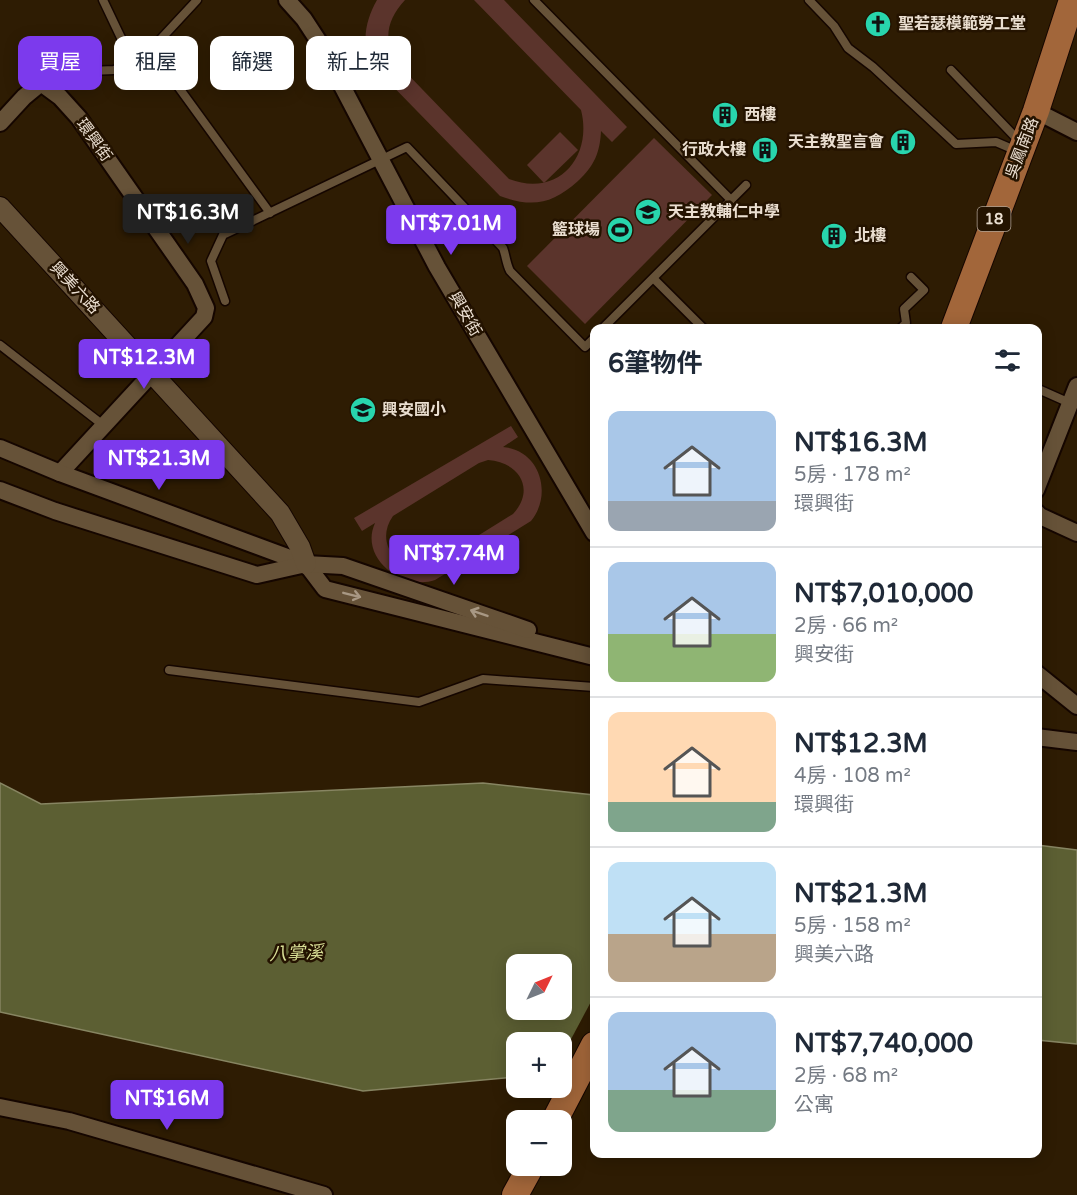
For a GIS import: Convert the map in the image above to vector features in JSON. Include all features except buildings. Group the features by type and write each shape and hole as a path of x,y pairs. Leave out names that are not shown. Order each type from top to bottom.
{"main road":[{"name":"吳鳳南路","path":"955,324 1036,111 1072,0"},
{"path":"560,1110 590,1054"},
{"path":"515,1195 525,1176"}],"street":[{"name":"興安街","path":"287,0 304,19 319,42 437,267 590,526"},
{"path":"0,123 32,90"},
{"name":"環興街","path":"50,90 79,118 202,298 206,308 204,317 60,473"},
{"path":"1036,111 1077,132"},
{"name":"興美六路","path":"0,207 280,513 300,547 306,564"},
{"path":"1042,476 1073,405 1077,386"},
{"path":"0,448 60,473 306,564 325,589 590,654"},
{"path":"0,490 55,511 257,575 306,564 343,566 590,654"},
{"path":"1042,517 1077,533"},
{"path":"1042,678 1077,706"},
{"path":"1042,738 1077,742"},
{"path":"0,1107 69,1120 324,1195"}],"lane":[{"path":"103,0 120,36"},
{"path":"164,36 198,0"},
{"path":"534,0 731,200"},
{"path":"809,0 834,26 848,48 873,67 956,144 996,142 1021,149"},
{"path":"951,70 1021,149"},
{"path":"181,90 270,213"},
{"path":"225,301 211,261 224,235 407,147 503,248 510,271 585,347 590,342"},
{"path":"607,324 746,185"},
{"path":"905,324 904,309 924,290 912,277"},
{"path":"654,279 699,324"},
{"path":"0,345 103,425"},
{"path":"1042,391 1073,405"},
{"path":"169,670 419,702 483,679 590,687"}],"shaded area":[{"path":"377,0 405,0 391,21 388,36 366,36 370,16"},
{"path":"474,0 504,0 627,127 612,142 601,131 598,153 592,164 578,181 559,195 542,202 532,203 500,196 396,90 411,90 411,78 509,179 527,183 543,183 556,178 568,169 582,143 581,110"},
{"path":"560,132 578,150 544,183 527,165"},
{"name":"籃球場","path":"654,138 712,195 585,324 527,266"},
{"path":"511,426 518,437 503,447 516,450 526,456 534,465 542,487 538,510 531,521 435,580 409,581 387,569 378,559 373,548 372,536 375,523 362,531 354,518","holes":["488,460 499,462 516,471 521,478 523,495 520,505 513,514 431,565 409,566 400,562 393,555 386,537 393,516 479,463"]}],"water":[{"name":"八掌溪","path":"0,783 41,804 483,783 590,795 590,1070 572,1072 572,1032 506,1032 506,1078 363,1091 0,1012"},
{"path":"1042,846 1077,850 1077,1044 1042,1040"}],"pier":[{"path":"590,1004 590,1073 572,1075 572,1037"}],"place":[{"name":"聖若瑟模範勞工堂","path":"878,24"},
{"name":"西樓","path":"725,115"},
{"name":"天主教聖言會","path":"903,142"},
{"name":"行政大樓","path":"765,150"},
{"name":"天主教輔仁中學","path":"648,212"},
{"name":"籃球場","path":"620,230"},
{"name":"北樓","path":"834,236"},
{"name":"興安國小","path":"363,410"}]}
